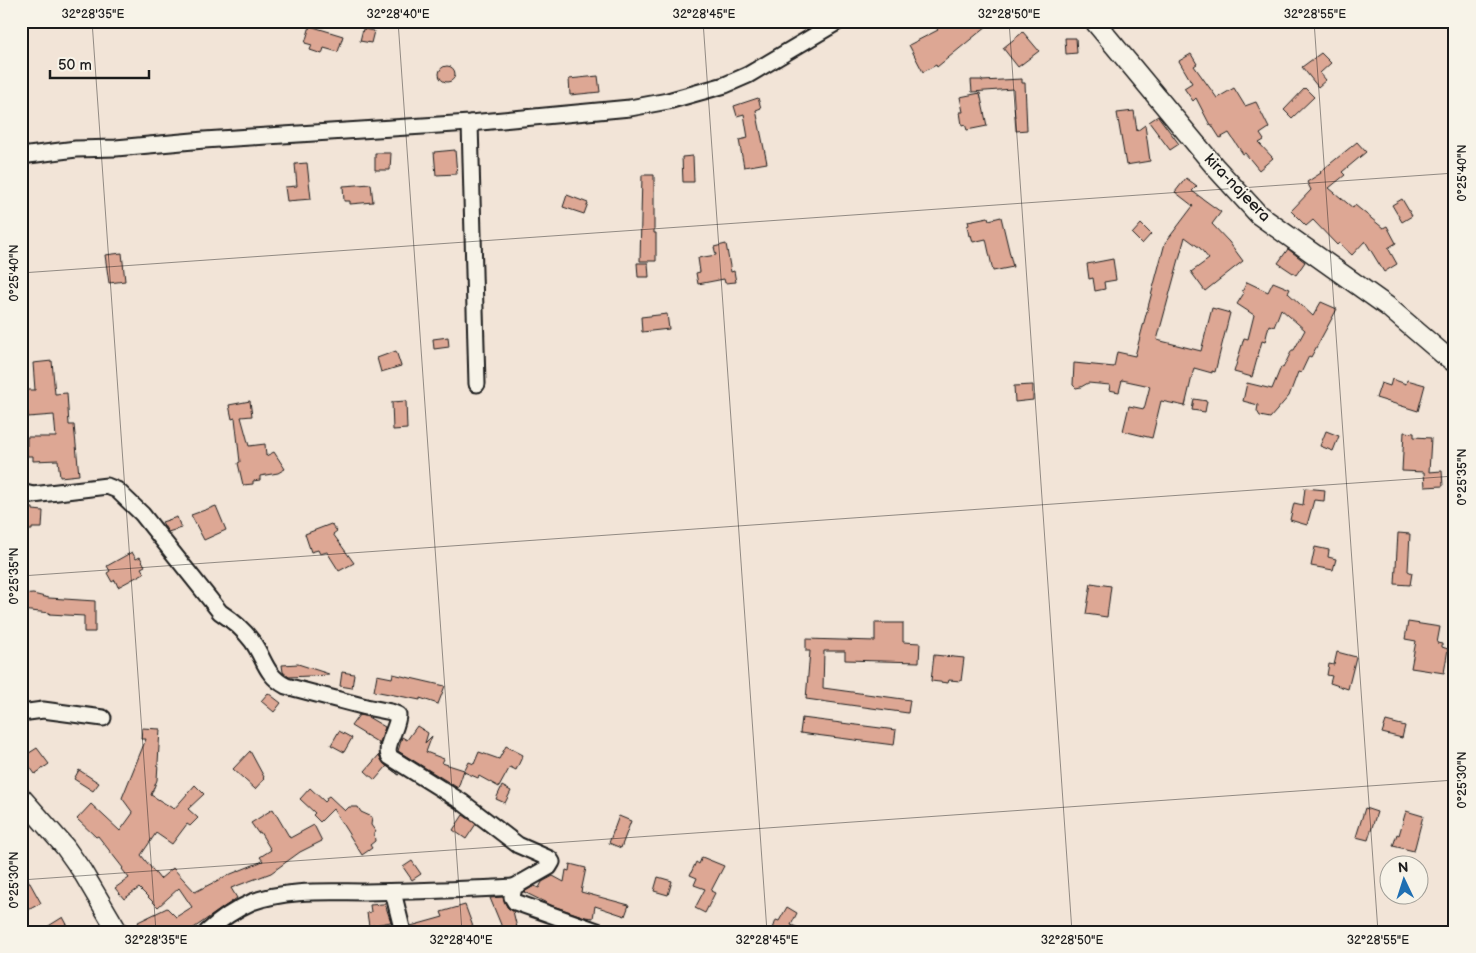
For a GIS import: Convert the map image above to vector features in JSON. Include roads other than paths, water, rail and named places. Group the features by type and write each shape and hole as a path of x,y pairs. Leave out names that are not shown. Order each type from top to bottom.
{"street":[{"path":"21,156 76,149 116,148 204,140 470,122 630,108 725,85 748,75 839,21"},
{"name":"kira-najeera","path":"1094,21 1216,168 1259,215 1387,306 1455,362"},
{"path":"470,122 477,384"},
{"path":"21,492 33,495 107,486 117,490 142,514 220,612 234,622 251,640 275,680 286,686 398,715 398,722 387,753 390,757 462,802 518,845 550,859 552,862 549,867 514,887 446,891 311,893 275,896 252,902 232,913 207,932"},
{"path":"21,713 43,710 103,718"},
{"path":"21,797 65,847 118,932"},
{"path":"514,887 512,897 515,902 600,932"},
{"path":"393,892 403,932"}]}
